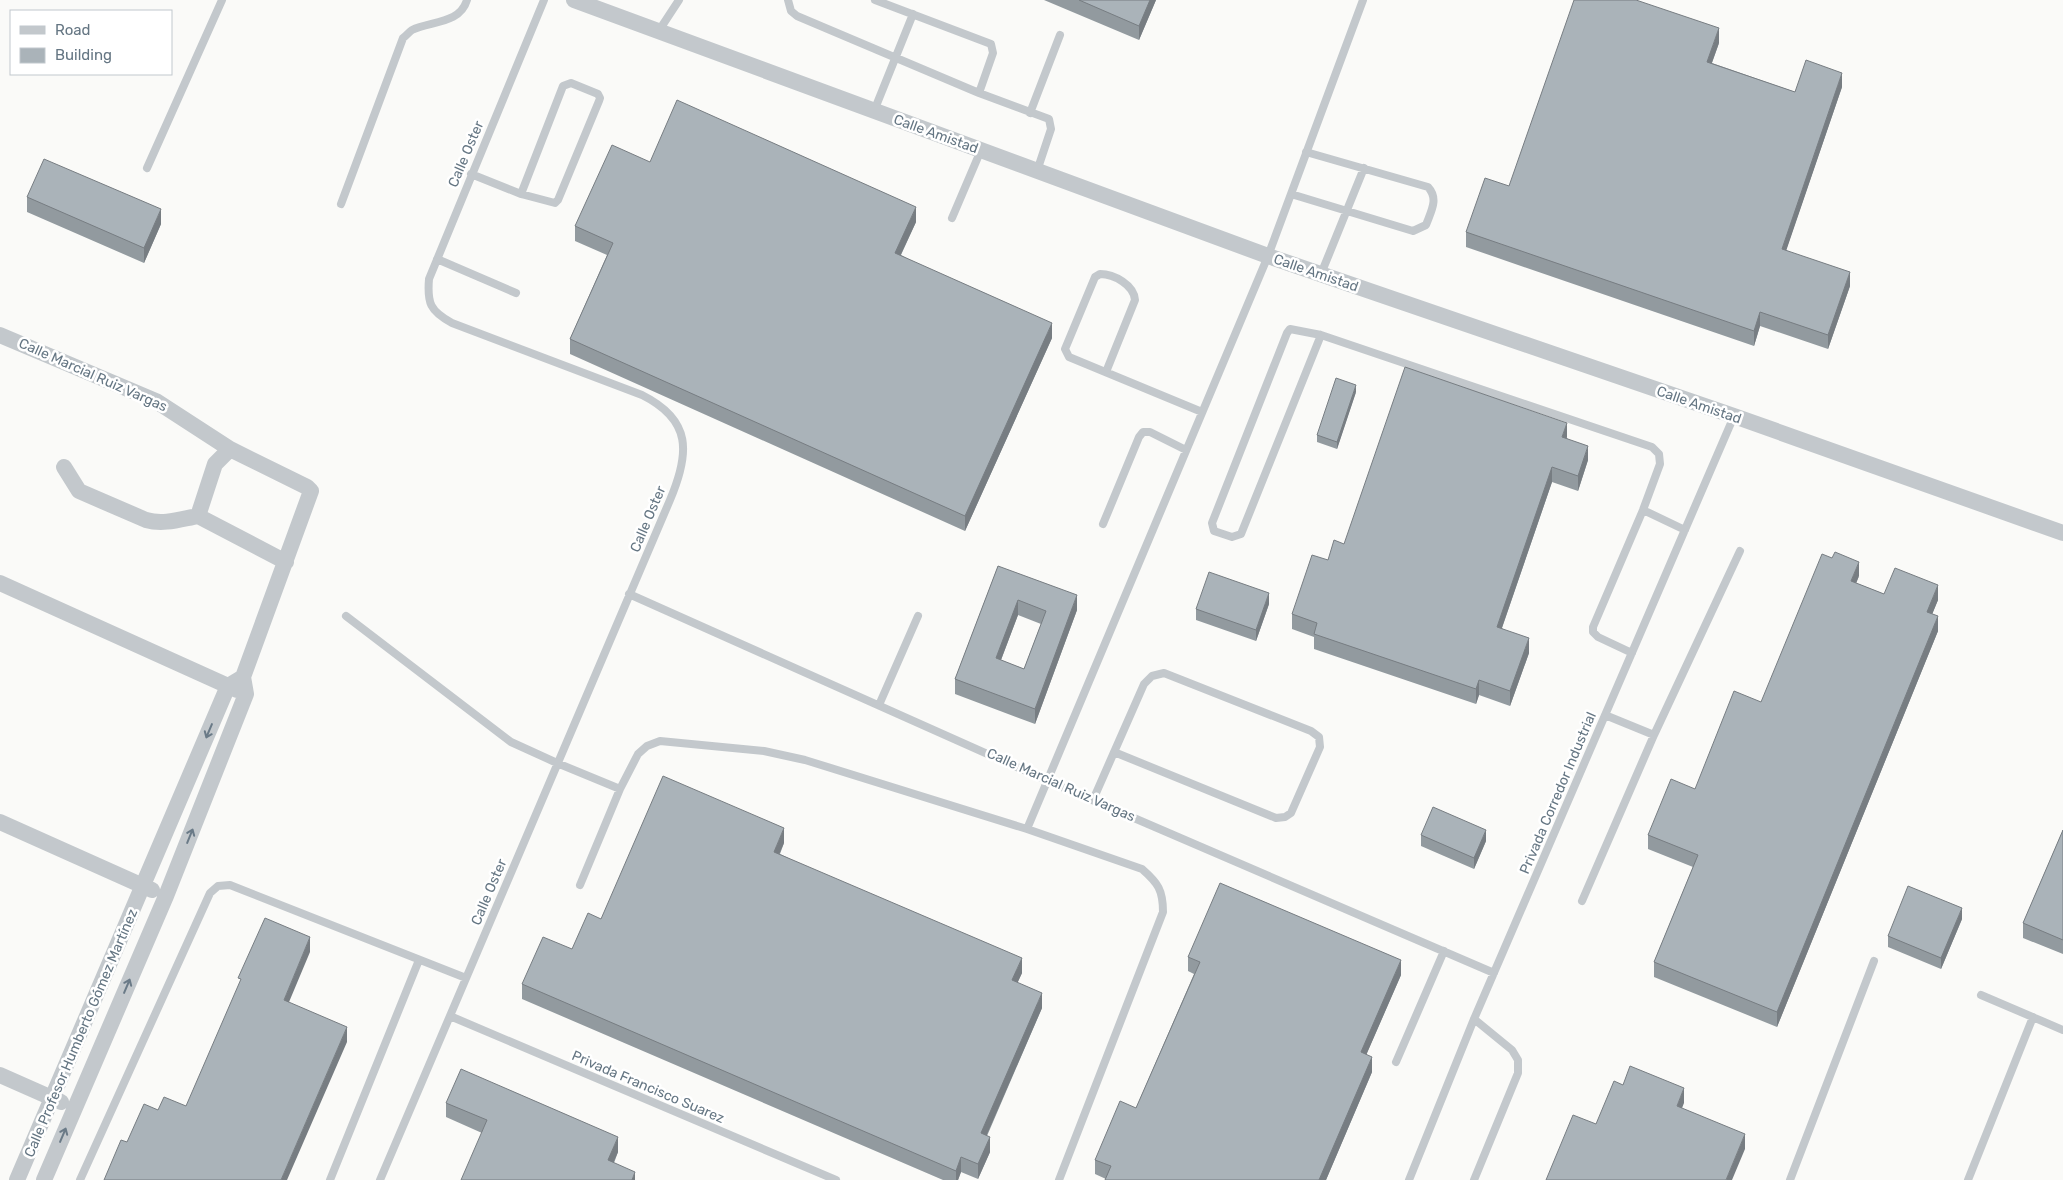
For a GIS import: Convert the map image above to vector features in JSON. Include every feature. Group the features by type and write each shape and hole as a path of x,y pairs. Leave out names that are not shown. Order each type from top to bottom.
{"street":[{"name":"Calle Amistad","path":"574,0 1268,256 1734,416 2063,533"},
{"name":"Calle Marcial Ruiz Vargas","path":"0,334 156,401 230,449 307,487 311,491 310,495 286,562"},
{"path":"198,516 215,464 230,449"},
{"path":"64,467 79,491 146,520 156,523 198,516 286,562 243,677 246,694"},
{"path":"0,583 246,694"},
{"path":"228,686 243,677"},
{"name":"Calle Profesor Humberto Gómez Martínez","path":"18,1180 228,686"},
{"name":"Calle Profesor Humberto Gómez Martínez","path":"44,1180 166,896 246,694"},
{"path":"0,822 166,896"},
{"path":"0,1075 74,1108"}],"lane":[{"path":"148,168 222,0"},
{"path":"341,204 403,38 412,30 452,18 459,14 466,6 467,0"},
{"name":"Calle Oster","path":"380,1180 679,479 682,461 683,444 679,427 670,414 658,403 642,395 452,323 439,316 430,305 429,279 544,0"},
{"path":"658,32 679,0"},
{"path":"788,0 791,11 797,16 978,93 1049,119 1051,129 1036,171"},
{"path":"876,0 991,44 993,53 978,93"},
{"path":"1027,829 1268,256 1363,0"},
{"path":"874,111 913,14"},
{"path":"1030,113 1060,35"},
{"path":"471,174 521,194 550,203 558,200 599,102 598,94 571,83 563,86 521,194"},
{"path":"952,218 980,150"},
{"path":"1291,194 1413,230 1426,224 1435,199 1433,192 1428,187 1306,152"},
{"path":"1321,274 1364,168"},
{"path":"437,259 516,293"},
{"path":"1106,372 1135,300 1135,293 1131,287 1106,274 1100,274 1096,277 1065,349 1069,358 1202,412"},
{"path":"1321,335 1241,534 1232,537 1214,531 1212,523 1288,332 1297,329 1321,335 1652,447 1659,454 1660,464 1643,510 1592,628 1598,637 1632,653"},
{"name":"Privada Corredor Industrial","path":"1409,1180 1474,1019 1734,416"},
{"path":"1103,524 1139,437 1143,432 1150,432 1186,450"},
{"path":"1643,510 1685,530"},
{"path":"1582,901 1654,735 1740,551"},
{"name":"Calle Marcial Ruiz Vargas","path":"629,594 1093,800 1494,972"},
{"path":"346,616 511,742 620,789"},
{"path":"879,705 918,616"},
{"path":"1093,800 1114,752 1144,684 1152,676 1164,673 1311,731 1319,737 1320,747 1291,813 1284,817 1276,818 1114,752"},
{"path":"1605,715 1654,735"},
{"path":"580,885 620,789 638,754 647,746 660,741 785,756 1027,829 1142,869 1156,882 1163,896 1163,912 1059,1180"},
{"path":"80,1180 210,893 218,886 230,885 466,978"},
{"path":"1396,1062 1444,951"},
{"path":"330,1180 419,960"},
{"path":"1790,1180 1874,961"},
{"path":"1982,995 2063,1030"},
{"name":"Privada Francisco Suarez","path":"450,1016 836,1180"},
{"path":"1968,1180 2033,1017"},
{"path":"1474,1019 1512,1050 1518,1060 1518,1073 1474,1180"}],"building":[{"path":"1079,0 1150,0 1139,26"},
{"path":"1574,0 1636,0 1719,28 1707,62 1795,92 1806,60 1842,73 1782,249 1850,272 1828,335 1760,312 1754,331 1466,232 1485,178 1509,186"},
{"path":"677,100 916,207 895,253 1052,323 965,516 570,339 613,243 575,226 612,145 650,162"},
{"path":"44,159 161,209 144,248 27,197"},
{"path":"1405,367 1567,423 1562,437 1588,446 1578,476 1552,467 1497,627 1529,638 1510,691 1479,680 1476,689 1314,634 1317,623 1292,614 1312,555 1328,560 1334,540 1344,544"},
{"path":"1336,378 1356,385 1337,442 1317,435"},
{"path":"1835,552 1859,562 1851,581 1884,594 1895,568 1938,585 1927,612 1938,616 1777,1012 1654,962 1698,855 1648,835 1671,779 1695,789 1734,691 1761,702 1822,554 1832,558"},
{"path":"998,566 1077,595 1035,709 955,679","holes":["1018,600 1046,611 1024,669 996,658"]},
{"path":"1209,572 1269,593 1256,630 1196,609"},
{"path":"663,776 784,828 774,852 1022,958 1012,980 1042,993 981,1133 990,1137 978,1164 961,1157 956,1171 522,984 543,937 572,949 588,913 601,919"},
{"path":"1433,807 1486,830 1474,858 1421,835"},
{"path":"2063,830 2063,940 2023,923"},
{"path":"1220,883 1401,960 1361,1052 1372,1057 1319,1180 1105,1180 1111,1166 1095,1160 1120,1101 1136,1108 1200,962 1188,957"},
{"path":"1908,886 1962,908 1941,958 1888,936"},
{"path":"265,918 310,937 284,1000 347,1027 281,1180 104,1180 121,1140 127,1142 144,1104 158,1110 164,1097 186,1106 241,979 238,978"},
{"path":"1630,1066 1684,1088 1677,1106 1745,1134 1726,1180 1546,1180 1573,1115 1596,1124 1614,1081 1623,1085"},
{"path":"461,1069 618,1137 608,1160 635,1172 632,1180 461,1180 487,1120 446,1103"}]}
